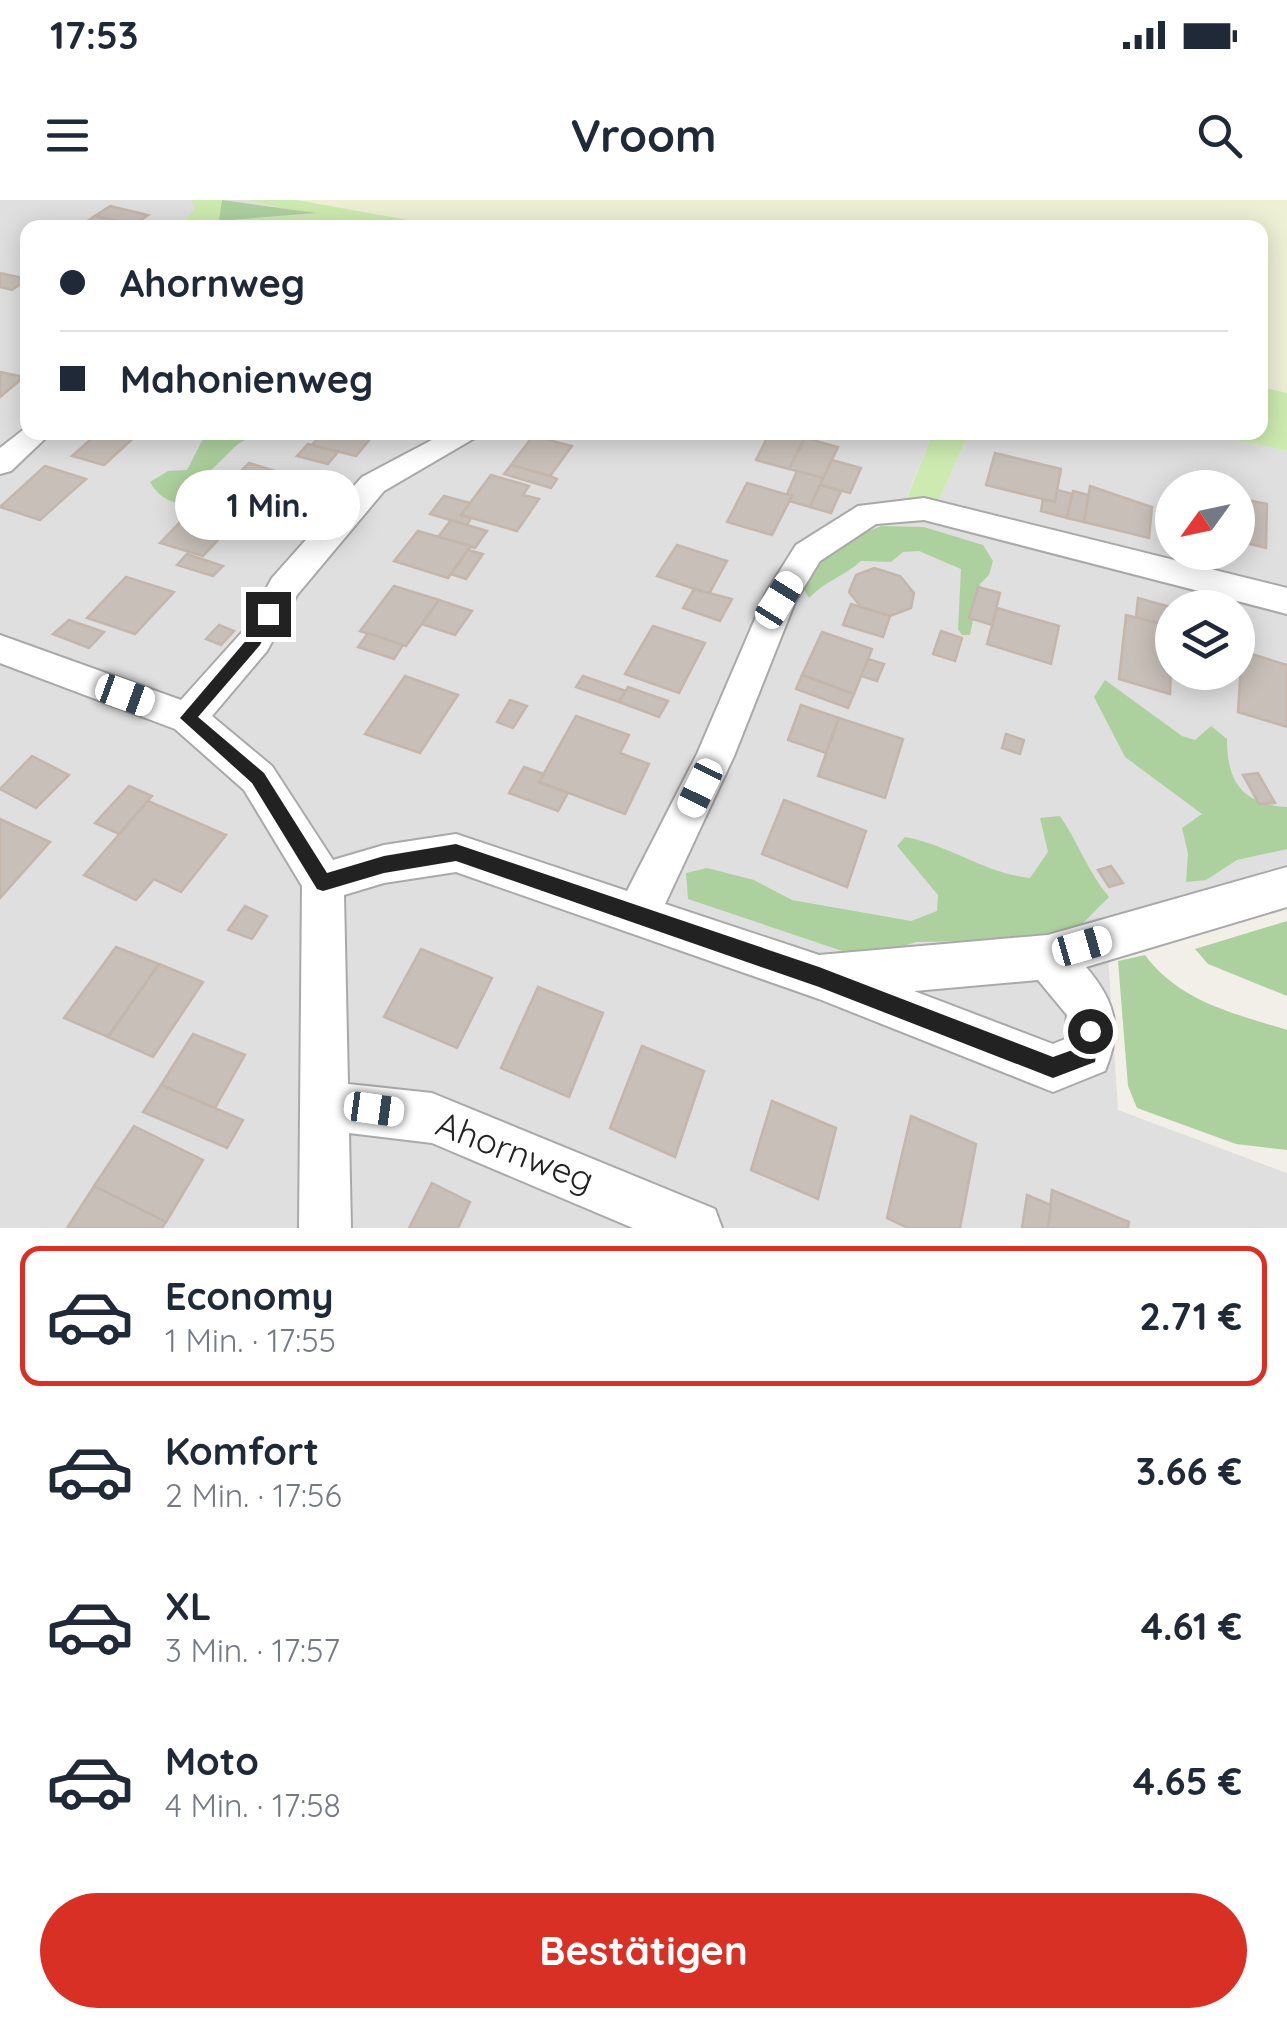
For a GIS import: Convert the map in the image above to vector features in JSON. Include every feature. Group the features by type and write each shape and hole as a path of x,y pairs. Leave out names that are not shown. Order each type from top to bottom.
{"street":[{"path":"0,464 28,440"},
{"path":"188,718 255,641 284,588 373,484 456,440"},
{"path":"638,915 715,756 779,600 808,553 869,514 924,509 1287,602"},
{"path":"0,649 188,718 258,778 323,882 325,1228"},
{"path":"323,882 384,864 456,852 819,977 1053,1068 1088,1054 1091,1008 1048,956"},
{"path":"819,977 1048,956 1287,887"},
{"name":"Ahornweg","path":"327,1106 432,1118 696,1228"}],"shaded area":[{"path":"0,200 246,200 355,220 20,220 20,440 930,440 907,497 938,502 966,440 1237,440 1287,451 1287,864 1106,922 1118,1110 1287,1173 1287,1228 0,1228"}],"green space":[{"path":"191,200 222,200 220,220 185,220 195,208"},
{"path":"222,200 316,213 231,220 219,220"},
{"path":"246,200 297,200 408,220 233,220 312,214"},
{"path":"297,200 1287,200 1287,393 1268,389 1268,220 404,220"},
{"path":"1268,389 1287,393 1287,451 1237,440 1268,440"},
{"path":"202,440 245,440 206,475 206,498 200,505 165,498 150,482 168,471 187,470"},
{"path":"930,440 966,440 938,502 907,498"},
{"path":"881,526 924,527 983,545 993,561 989,575 980,584 970,635 962,635 958,629 961,569 919,551 903,552 891,562 861,561 809,598 799,581 817,562"},
{"path":"1105,680 1182,736 1195,740 1211,726 1227,739 1230,768 1240,788 1259,801 1287,807 1287,849 1237,860 1206,880 1186,882 1188,854 1182,828 1202,814 1125,757 1094,697"},
{"path":"1060,816 1109,897 1078,928 1040,940 916,942 866,959 688,899 686,873 707,868 754,880 792,900 911,921 937,911 938,895 897,846 905,837 997,871 1030,878 1048,852 1040,818"},
{"path":"1287,921 1287,996 1208,964 1195,949"},
{"path":"1145,955 1191,995 1287,1030 1287,1150 1236,1144 1137,1108 1128,1086 1118,961"}],"building":[{"path":"110,206 148,215 141,220 95,216"},
{"path":"0,273 20,277 20,284 12,290 0,287"},
{"path":"0,372 20,376 20,380 0,397"},
{"path":"90,440 131,440 104,465 72,456"},
{"path":"316,440 369,440 356,456 312,445"},
{"path":"530,440 572,446 550,476 511,465"},
{"path":"766,440 804,440 789,469 756,460"},
{"path":"804,440 838,447 823,478 789,469"},
{"path":"308,444 338,452 328,464 297,456"},
{"path":"995,453 1061,469 1055,502 986,485"},
{"path":"832,460 861,468 850,493 820,485"},
{"path":"249,463 292,476 266,503 223,489"},
{"path":"511,465 557,479 551,488 504,474"},
{"path":"45,466 86,479 40,520 0,507"},
{"path":"797,471 823,478 810,507 789,501 792,496 787,494"},
{"path":"491,475 529,486 523,495 539,499 517,531 461,515"},
{"path":"747,483 792,496 772,535 727,522"},
{"path":"820,485 841,491 831,513 810,507"},
{"path":"1090,486 1152,507 1149,538 1084,522"},
{"path":"1057,490 1072,494 1067,518 1041,511 1043,499 1055,502"},
{"path":"1073,491 1088,495 1084,522 1067,518"},
{"path":"444,496 470,503 461,515 471,518 467,525 430,514"},
{"path":"1255,502 1267,504 1266,548 1255,545"},
{"path":"254,504 285,514 273,527 241,517"},
{"path":"188,514 230,527 203,556 160,543"},
{"path":"451,520 487,531 475,548 438,537"},
{"path":"418,531 471,546 448,578 394,561"},
{"path":"677,545 727,561 709,594 657,576"},
{"path":"468,550 483,554 466,579 451,574"},
{"path":"187,554 223,566 213,576 177,565"},
{"path":"874,568 900,576 914,593 911,608 890,616 861,607 849,592 856,575"},
{"path":"126,577 174,592 135,634 87,618"},
{"path":"394,586 439,600 406,646 360,631"},
{"path":"978,587 1000,593 992,625 969,618"},
{"path":"694,589 732,599 720,621 683,608"},
{"path":"1138,598 1155,603 1155,622 1136,617"},
{"path":"439,600 472,611 455,635 422,624"},
{"path":"851,604 890,616 883,637 843,625"},
{"path":"997,608 1059,626 1051,664 987,644"},
{"path":"1126,615 1155,623 1155,690 1119,679"},
{"path":"69,620 104,632 89,648 53,634"},
{"path":"219,625 234,631 221,645 206,639"},
{"path":"653,626 705,643 679,693 625,674"},
{"path":"941,631 962,638 955,661 933,654"},
{"path":"822,632 872,649 854,694 802,675"},
{"path":"368,633 403,645 394,659 358,647"},
{"path":"1255,655 1287,665 1287,727 1238,712 1239,690 1255,690"},
{"path":"868,659 884,664 877,681 861,676"},
{"path":"802,675 854,694 848,708 796,689"},
{"path":"405,676 458,695 420,753 365,734"},
{"path":"583,676 626,691 619,702 576,687"},
{"path":"628,687 668,701 659,717 619,702"},
{"path":"510,700 527,706 513,728 497,722"},
{"path":"801,705 839,718 826,753 788,740"},
{"path":"576,716 629,735 620,753 649,764 625,814 539,782"},
{"path":"839,718 903,739 885,798 818,776"},
{"path":"1006,734 1024,740 1020,754 1002,748"},
{"path":"32,756 69,775 36,808 0,789"},
{"path":"524,767 544,774 539,782 568,793 558,811 509,793"},
{"path":"1258,773 1275,803 1259,804 1243,775"},
{"path":"129,786 152,796 119,834 95,823"},
{"path":"784,800 866,831 847,887 762,854"},
{"path":"148,801 226,835 181,892 154,879 136,900 84,875"},
{"path":"0,819 50,842 0,898"},
{"path":"1111,866 1123,883 1109,887 1098,870"},
{"path":"245,906 267,916 252,939 228,930"},
{"path":"116,947 159,964 108,1037 64,1018"},
{"path":"421,949 492,978 457,1048 384,1017"},
{"path":"159,964 203,982 153,1057 108,1037"},
{"path":"538,987 603,1013 569,1097 501,1068"},
{"path":"193,1034 245,1055 215,1108 161,1085"},
{"path":"642,1046 704,1071 675,1157 610,1128"},
{"path":"161,1085 243,1120 227,1148 143,1112"},
{"path":"772,1101 836,1128 818,1199 751,1170"},
{"path":"911,1116 976,1144 960,1228 908,1228 887,1218"},
{"path":"134,1126 203,1160 166,1222 94,1186"},
{"path":"432,1183 470,1202 458,1228 409,1228"},
{"path":"94,1186 166,1222 162,1228 67,1228"},
{"path":"1052,1190 1129,1222 1128,1228 1048,1228"},
{"path":"1027,1195 1051,1205 1048,1228 1022,1228"}],"route":[{"path":"268,614 255,641 188,718 258,778 323,882 384,864 456,852 819,977 1053,1068 1088,1054 1090,1031"}]}
